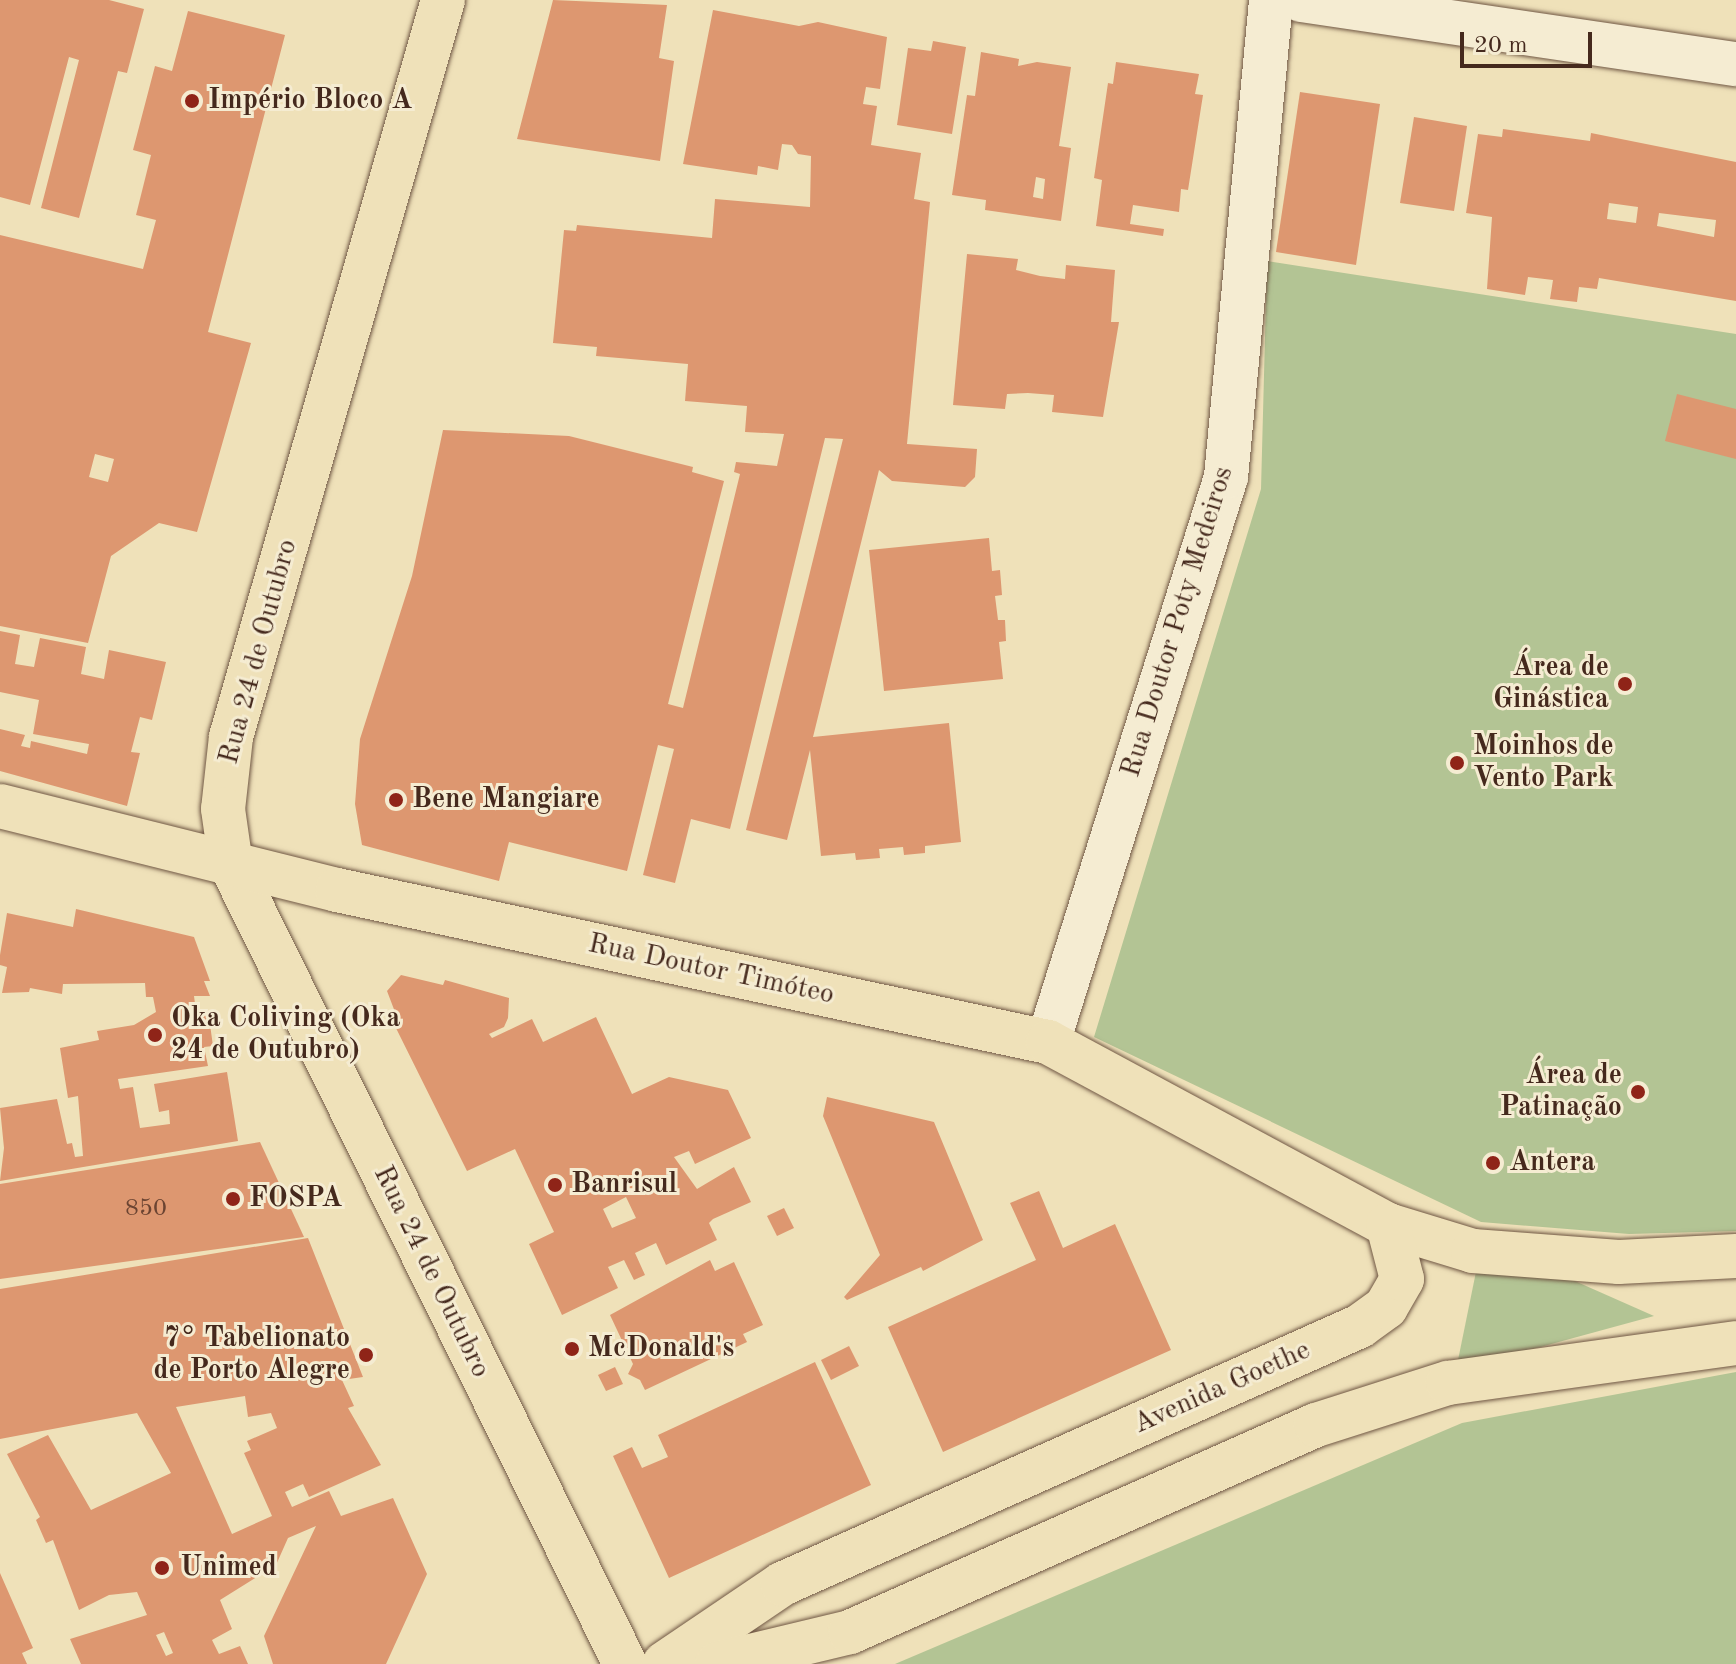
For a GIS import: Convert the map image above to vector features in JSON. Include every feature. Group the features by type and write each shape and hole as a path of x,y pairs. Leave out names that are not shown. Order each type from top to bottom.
{"main road":[{"name":"Rua 24 de Outubro","path":"443,0 231,737 223,809 231,865 625,1664"},
{"name":"Rua Doutor Timóteo","path":"0,806 231,865 1048,1042 1388,1225"},
{"path":"1388,1225 1473,1251 1619,1262 1736,1256"},
{"name":"Avenida Goethe","path":"664,1664 782,1584 1360,1326 1386,1307 1402,1279 1388,1225"},
{"path":"717,1664 850,1632 1316,1425 1448,1383 1736,1343"}],"street":[{"name":"Rua Doutor Poty Medeiros","path":"1048,1042 1226,477 1271,0"},
{"path":"1301,0 1428,10 1736,64"}],"green space":[{"name":"Moinhos de Vento Park","path":"1267,261 1736,334 1736,1231 1629,1234 1481,1222 1094,1037 1261,489"},
{"path":"1478,1262 1550,1270 1654,1316 1456,1370"},
{"path":"1736,1372 1736,1664 895,1664 1462,1423"}],"building":[{"path":"0,0 109,0 144,9 127,73 118,71 79,218 41,208 79,60 69,57 30,205 0,197"},
{"path":"553,0 667,5 659,58 674,61 660,161 517,139"},
{"path":"713,10 799,26 818,22 887,37 880,89 866,87 863,104 877,106 871,145 921,153 914,199 930,202 907,444 977,449 975,477 965,487 892,481 879,470 813,737 949,723 961,842 925,846 925,853 904,855 903,847 879,849 880,858 856,860 855,853 821,856 810,750 787,840 746,830 843,439 825,438 730,829 691,819 675,883 643,875 674,749 658,745 627,871 509,842 499,881 362,845 355,804 360,739 412,576 443,430 569,436 693,467 692,472 724,481 668,704 683,708 740,474 734,472 736,462 777,466 784,434 745,432 747,406 685,401 688,364 596,356 597,347 553,343 564,230 576,231 577,225 712,238 715,199 810,207 811,156 798,154 792,145 782,144 778,170 758,166 757,175 683,164"},
{"path":"188,11 285,35 208,332 251,343 197,532 159,523 111,556 88,643 0,626 0,235 143,269 156,220 136,215 151,155 133,150 155,66 172,71","holes":["95,454 114,459 108,482 89,477"]},
{"path":"933,41 966,47 952,134 897,125 908,48 931,51"},
{"path":"981,52 1019,59 1018,66 1037,62 1071,67 1059,146 1071,148 1061,221 985,210 986,200 952,195 967,95 975,96","holes":["1036,177 1045,179 1043,199 1033,197"]},
{"path":"1116,62 1199,74 1195,94 1203,95 1188,190 1181,189 1179,212 1133,205 1130,224 1164,229 1163,236 1096,226 1102,180 1094,178 1108,83 1113,84"},
{"path":"1300,92 1380,104 1356,265 1276,252"},
{"path":"1414,117 1467,126 1454,211 1400,203"},
{"path":"1503,129 1590,141 1591,133 1736,162 1736,301 1599,278 1597,289 1579,287 1577,302 1550,299 1553,280 1528,277 1525,295 1487,289 1492,217 1466,213 1478,134 1502,137","holes":["1609,203 1638,207 1636,223 1607,219","1659,213 1716,220 1714,237 1657,226"]},
{"path":"967,254 1018,259 1016,270 1065,279 1066,265 1115,270 1111,322 1119,322 1103,417 1052,412 1054,395 1007,394 1005,409 953,405"},
{"path":"1677,394 1736,409 1736,459 1665,441"},
{"path":"989,538 992,571 1000,570 1002,595 995,596 998,620 1005,620 1006,641 999,642 1003,679 884,691 869,550"},
{"path":"0,631 20,635 15,664 34,667 40,638 86,647 81,674 104,679 109,650 166,662 152,720 140,717 131,752 140,753 127,806 0,771 0,729 25,735 21,746 30,748 31,741 87,754 89,744 33,734 39,700 0,692"},
{"path":"76,909 194,937 210,981 204,981 210,996 194,996 196,1011 208,1010 213,1046 204,1047 208,1066 118,1079 120,1089 133,1087 140,1128 170,1124 169,1110 159,1112 154,1084 227,1072 238,1141 0,1181 4,1148 0,1108 57,1099 67,1144 72,1143 75,1157 83,1156 78,1096 68,1098 60,1048 99,1040 97,1031 134,1025 156,1012 153,997 146,997 145,983 63,984 62,994 30,988 29,992 2,993 7,967 0,965 0,955 7,913 73,927"},
{"path":"401,975 443,985 445,980 509,998 508,1018 504,1027 489,1034 492,1038 532,1019 543,1042 596,1017 632,1094 669,1077 728,1090 751,1138 695,1164 689,1151 674,1157 697,1189 734,1167 751,1202 709,1223 717,1240 666,1265 656,1243 635,1253 645,1275 634,1280 624,1260 608,1267 618,1288 562,1315 529,1244 554,1232 515,1149 467,1171 389,1014 395,1012 387,991","holes":["626,1197 636,1218 612,1228 603,1209"]},
{"path":"827,1097 934,1122 983,1240 923,1271 921,1267 847,1300 844,1297 880,1255 823,1116"},
{"path":"260,1142 304,1237 0,1279 0,1184"},
{"path":"1039,1191 1063,1248 1115,1224 1171,1350 943,1452 888,1327 1036,1260 1010,1203"},
{"path":"784,1208 794,1228 777,1236 767,1216"},
{"path":"308,1238 363,1377 342,1380 354,1406 348,1408 381,1465 309,1497 303,1484 285,1492 292,1507 329,1491 341,1516 393,1498 427,1574 386,1664 273,1664 264,1636 316,1526 288,1538 276,1565 220,1600 232,1629 212,1640 219,1654 240,1646 248,1664 81,1664 70,1639 147,1615 137,1592 109,1595 79,1610 53,1540 46,1543 36,1520 40,1517 7,1454 48,1435 91,1510 171,1473 137,1413 0,1439 0,1289","holes":["245,1396 248,1417 271,1413 277,1428 247,1441 251,1450 244,1453 272,1516 232,1534 176,1407","164,1632 173,1653 166,1656 156,1635"]},
{"path":"710,1260 715,1271 734,1262 763,1325 743,1334 747,1342 645,1390 640,1380 628,1374 633,1364 610,1315"},
{"path":"849,1346 859,1366 831,1380 821,1360"},
{"path":"815,1362 871,1485 669,1578 613,1456 632,1447 642,1468 668,1457 658,1435"},
{"path":"615,1367 623,1384 606,1391 598,1375"},
{"path":"0,1573 33,1648 22,1653 27,1664 0,1664"}],"place":[{"name":"Império Bloco A","path":"192,101"},
{"name":"Área de Ginástica","path":"1625,684"},
{"name":"Moinhos de Vento Park","path":"1457,763"},
{"name":"Bene Mangiare","path":"396,800"},
{"name":"Oka Coliving (Oka 24 de Outubro)","path":"155,1035"},
{"name":"Área de Patinação","path":"1638,1092"},
{"name":"Antera","path":"1493,1163"},
{"name":"Banrisul","path":"555,1185"},
{"name":"FOSPA","path":"233,1199"},
{"name":"McDonald's","path":"572,1349"},
{"name":"7° Tabelionato de Porto Alegre","path":"366,1355"},
{"name":"Unimed","path":"162,1568"}]}
